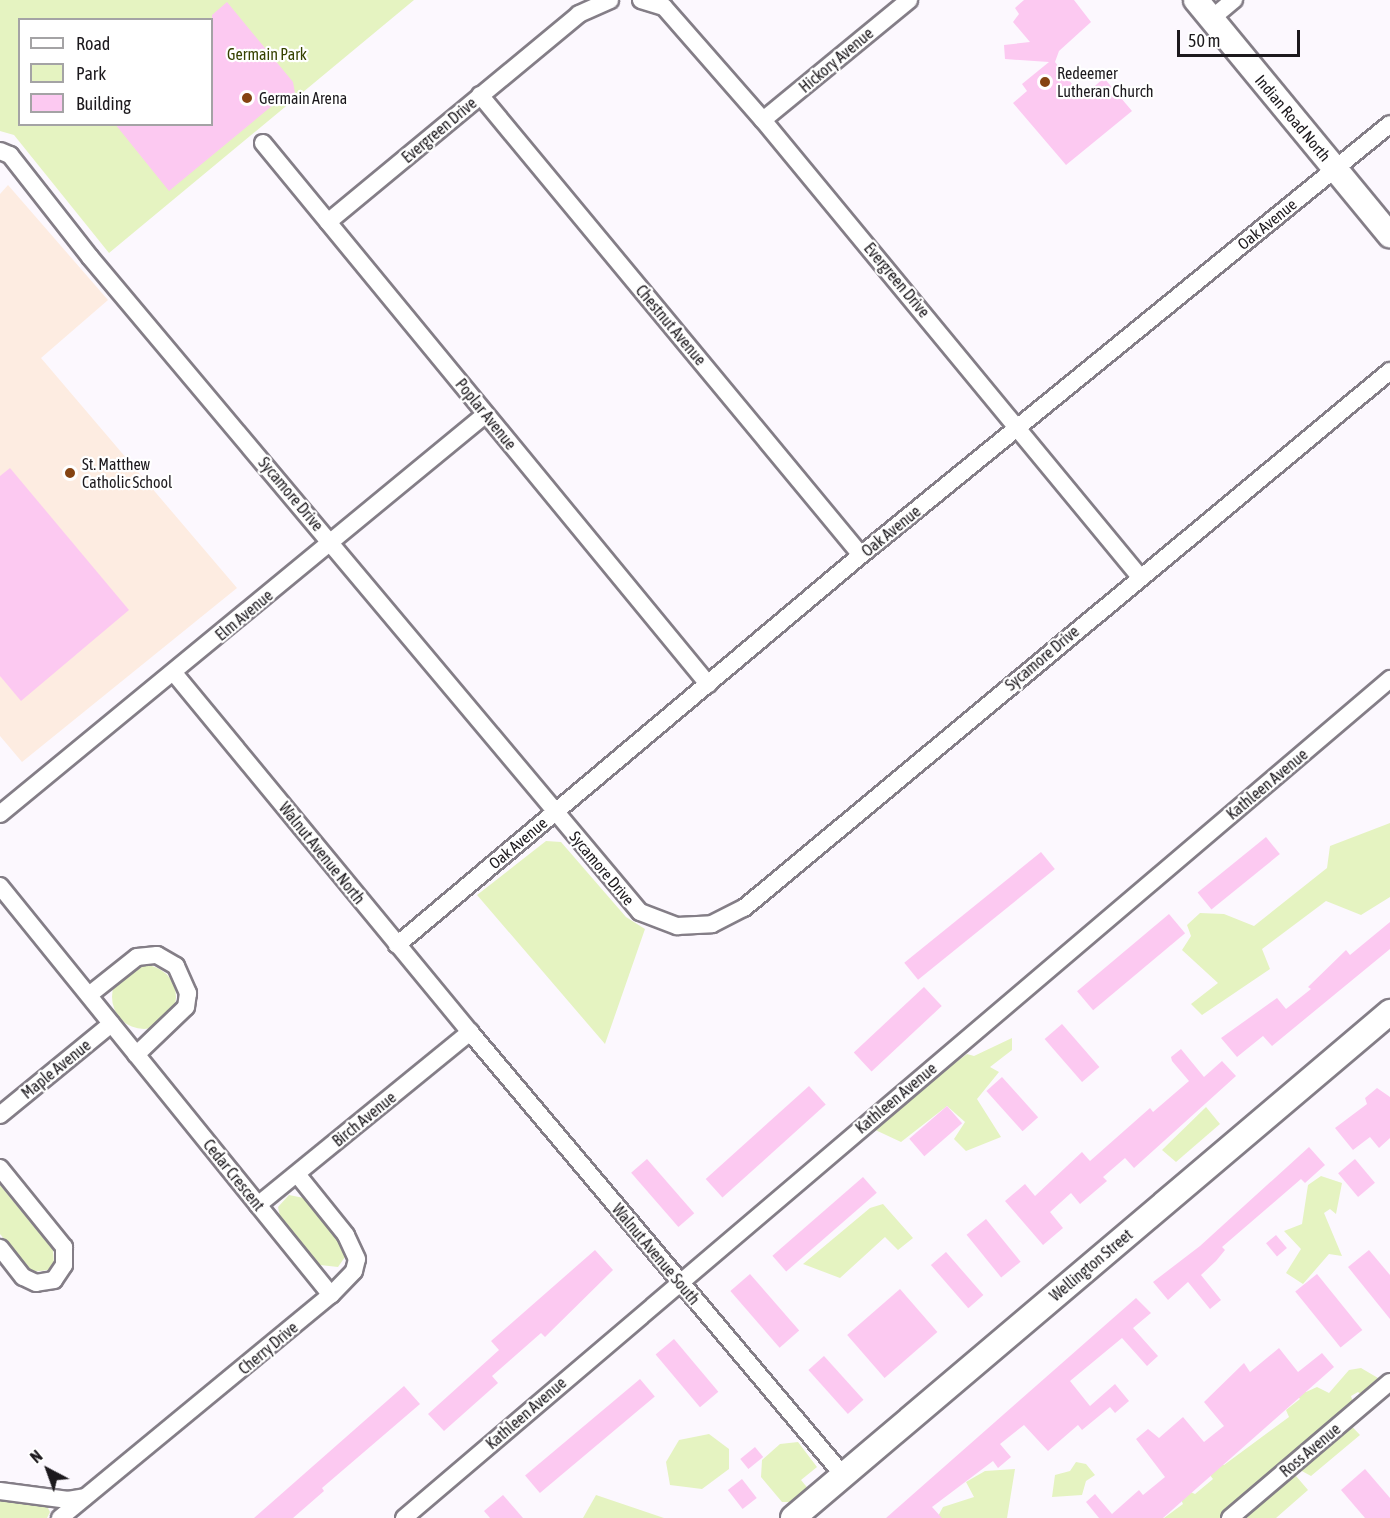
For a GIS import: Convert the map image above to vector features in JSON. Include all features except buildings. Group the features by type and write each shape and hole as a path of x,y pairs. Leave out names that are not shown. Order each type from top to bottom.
{"main road":[{"name":"Indian Road North","path":"1196,0 1390,235"},
{"name":"Wellington Street","path":"793,1518 1390,1012"}],"street":[{"name":"Evergreen Drive","path":"328,222 579,14 610,0"},
{"name":"Evergreen Drive","path":"641,0 664,6 763,120 1140,577"},
{"name":"Hickory Avenue","path":"763,120 909,0"},
{"path":"1211,19 1234,0"},
{"name":"Chestnut Avenue","path":"480,95 861,555"},
{"name":"Oak Avenue","path":"397,945 861,555 1390,124"},
{"name":"Poplar Avenue","path":"263,143 708,684"},
{"name":"Sycamore Drive","path":"0,151 10,155 90,257 332,541 640,912 677,926 712,924 744,908 1390,371"},
{"name":"Elm Avenue","path":"0,814 486,414"},
{"name":"Walnut Avenue North","path":"174,673 470,1032"},
{"name":"Kathleen Avenue","path":"404,1518 1390,679"},
{"name":"Cedar Crescent","path":"0,886 331,1295"},
{"path":"89,995 137,957 157,955 176,966 188,993 186,1007 136,1055"},
{"name":"Maple Avenue","path":"0,1115 111,1024"},
{"name":"Walnut Avenue South","path":"470,1032 843,1475"},
{"name":"Birch Avenue","path":"258,1205 470,1032"},
{"path":"0,1168 64,1247 64,1265 54,1280 36,1283 23,1277 0,1248"},
{"name":"Cherry Drive","path":"60,1518 346,1282 357,1259 346,1234 297,1174"},
{"name":"Ross Avenue","path":"1230,1518 1390,1382"},
{"path":"0,1491 68,1500 89,1496"}],"shaded area":[{"name":"St. Matthew Catholic School","path":"8,185 108,300 41,358 237,588 22,762 0,736 0,194"}],"green space":[{"name":"Germain Park","path":"0,0 414,0 109,253 14,135 0,131"},
{"path":"1390,823 1390,897 1361,915 1326,901 1262,949 1270,969 1202,1015 1191,1004 1218,983 1182,950 1191,936 1187,925 1200,913 1224,914 1254,926 1327,868 1330,846"},
{"path":"546,841 561,842 626,917 645,929 605,1044 477,895"},
{"path":"144,965 162,971 170,979 176,997 170,1015 162,1023 144,1029 126,1023 118,1015 112,997 118,979 126,971"},
{"path":"1012,1038 1012,1050 990,1067 999,1072 977,1099 1001,1137 966,1151 954,1139 965,1122 947,1106 901,1142 869,1127 967,1054 974,1056"},
{"path":"1206,1107 1220,1124 1176,1162 1162,1150"},
{"path":"1321,1176 1342,1183 1336,1214 1330,1209 1324,1213 1342,1256 1329,1254 1303,1284 1286,1273 1301,1249 1284,1231 1302,1224 1308,1185"},
{"path":"0,1185 53,1250 54,1264 48,1270 32,1272 0,1234"},
{"path":"289,1195 304,1198 344,1247 345,1257 338,1267 320,1265 280,1217 278,1207"},
{"path":"883,1204 913,1238 898,1250 885,1237 840,1278 803,1264 870,1208"},
{"path":"1361,1368 1378,1378 1376,1391 1364,1396 1358,1392 1351,1396 1354,1405 1343,1417 1360,1435 1311,1476 1289,1464 1278,1471 1296,1476 1308,1490 1276,1518 1164,1518 1183,1504 1178,1493 1184,1489 1195,1494 1213,1479 1205,1469 1213,1461 1224,1465 1289,1417 1286,1410 1300,1399 1296,1394 1302,1389 1306,1392 1317,1387 1329,1393 1349,1370"},
{"path":"709,1434 729,1449 729,1469 702,1489 670,1485 666,1462 679,1440"},
{"path":"798,1442 817,1467 801,1480 810,1491 802,1502 782,1502 761,1477 762,1460 780,1444"},
{"path":"1076,1462 1086,1464 1095,1475 1086,1481 1082,1495 1052,1497 1055,1475 1070,1471"},
{"path":"1015,1469 1007,1518 937,1518 943,1507 974,1497 966,1482 985,1471"},
{"path":"596,1495 664,1518 583,1518"},
{"path":"0,1496 46,1504 50,1512 47,1518 0,1518"}],"place":[{"name":"Redeemer Lutheran Church","path":"1045,82"},
{"name":"Germain Arena","path":"247,98"},
{"name":"St. Matthew Catholic School","path":"70,473"}]}
